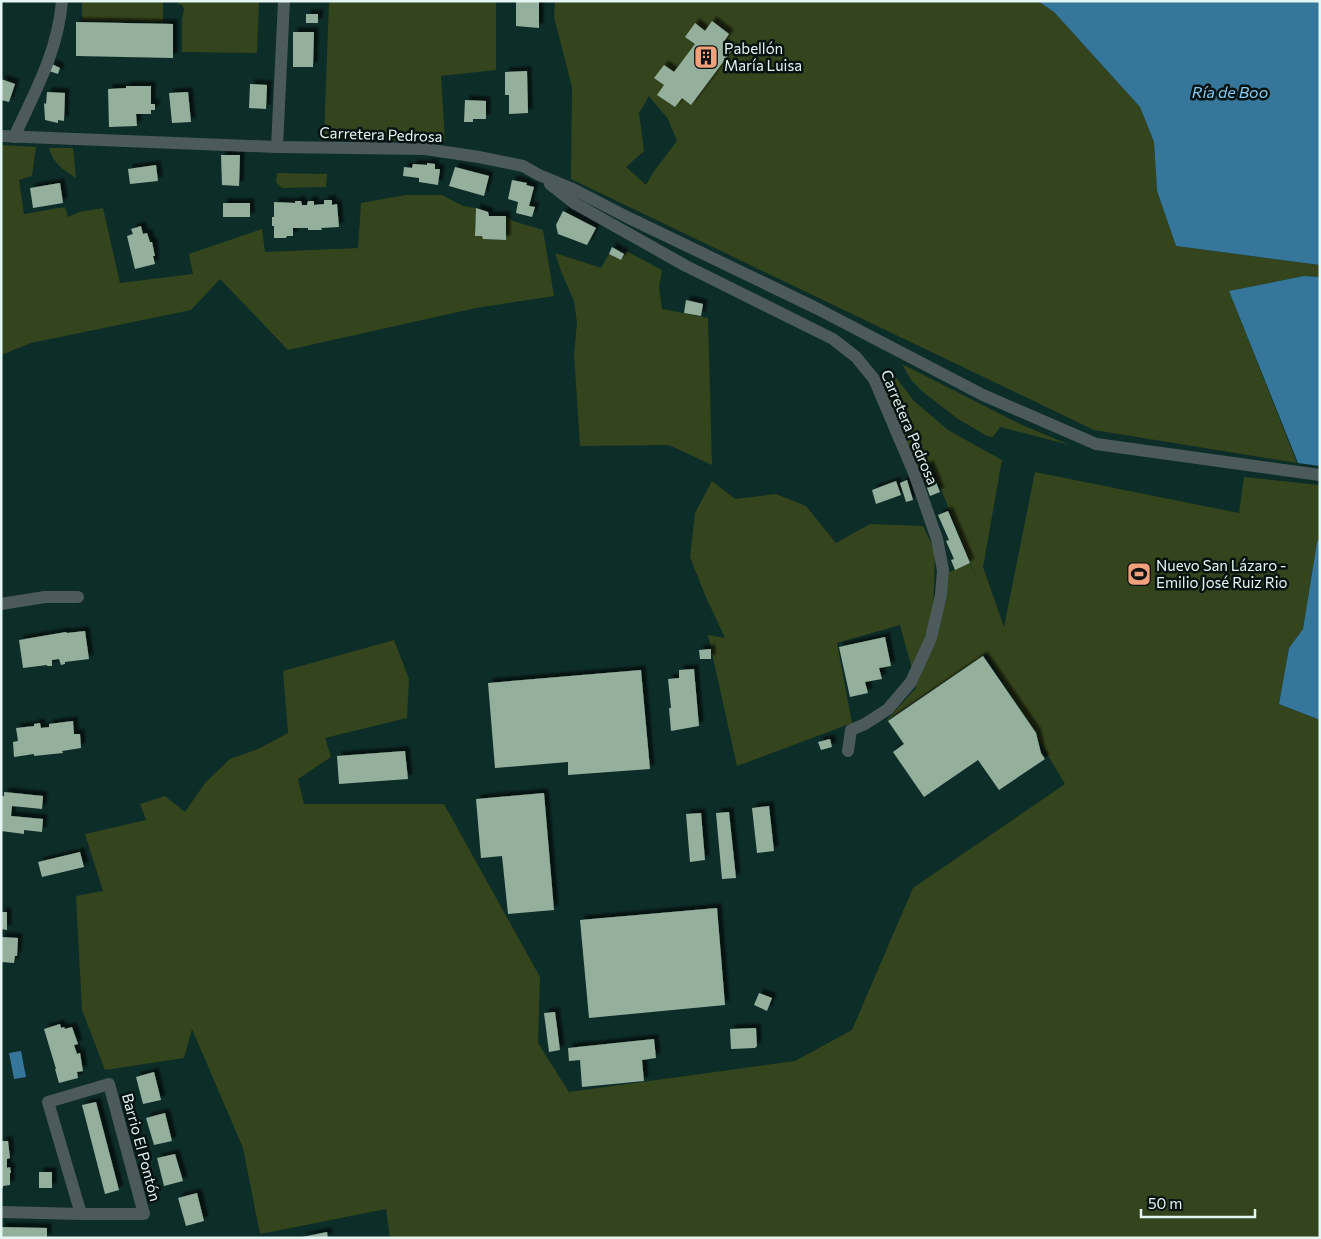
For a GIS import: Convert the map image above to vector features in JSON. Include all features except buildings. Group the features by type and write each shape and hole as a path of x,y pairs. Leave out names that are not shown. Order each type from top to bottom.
{"street":[{"path":"14,137 50,60 60,22 62,1"},
{"path":"277,147 284,1"},
{"name":"Carretera Pedrosa","path":"1,136 277,147 425,149 523,166 814,308 984,396 1096,444 1320,475"},
{"name":"Carretera Pedrosa","path":"540,175 574,204 677,262 834,339 856,357 874,378 914,474 936,539 942,570 941,595 930,638 911,682 888,709 865,724 850,730 848,751"},
{"path":"1,604 45,597 78,597"},
{"name":"Barrio El Pontón","path":"1,1212 80,1214 144,1214 109,1084 48,1102 80,1214"}],"green space":[{"path":"82,1 163,1 163,22 82,21"},
{"path":"178,1 259,1 257,53 182,52 184,9 182,5 178,4"},
{"path":"329,1 496,1 496,70 441,76 445,141 324,139"},
{"path":"555,1 1038,1 1054,12 1140,107 1154,142 1157,191 1176,246 1320,265 1320,277 1304,276 1229,291 1297,463 1094,430 571,179 572,87 554,17","holes":["649,96 668,119 677,141 654,171 646,185 626,167 644,151 639,113"]},
{"path":"2,145 36,147 32,176 19,180 24,214 65,207 68,217 79,212 103,208 120,283 193,274 189,254 262,229 265,252 358,248 361,203 406,195 442,195 463,206 476,208 475,235 482,236 483,239 506,240 506,216 513,221 543,230 554,296 476,308 288,350 220,279 191,310 31,343 1,355"},
{"path":"49,148 73,148 76,178 59,166"},
{"path":"277,173 327,174 326,187 282,188 276,182"},
{"path":"626,251 662,270 659,287 662,309 708,318 712,465 669,445 580,446 574,354 577,323 574,301 555,253 601,268 609,254 621,260"},
{"path":"902,364 1020,424 1070,445 1000,427 993,437 987,436 958,419 923,392 911,380"},
{"path":"895,376 914,401 948,430 1002,460 983,567 1004,627 1035,472 1239,513 1244,477 1320,485 1320,537 1317,542 1303,629 1289,648 1279,704 1320,720 1320,1238 390,1238 386,1209 260,1234 243,1148 192,1029 184,1058 105,1070 82,1010 76,896 103,891 85,834 146,820 140,804 165,796 185,812 205,783 230,759 258,749 288,733 283,671 394,640 409,679 407,718 325,738 331,757 298,779 304,804 444,804 540,977 538,1043 569,1092 795,1061 852,1030 913,888 1065,784 986,654 885,722 915,689 938,630 946,601 947,573 970,563 977,579 931,464 916,471 880,382"},
{"path":"712,481 735,499 776,494 806,506 836,543 870,524 923,526 935,551 933,616 912,669 900,625 837,643 852,723 737,766 708,635 725,638 690,557 695,513"}],"water":[{"name":"Ría de Boo","path":"1038,1 1320,1 1320,265 1176,246 1157,191 1154,142 1140,107 1054,12"},
{"path":"1304,276 1320,277 1320,466 1298,463 1229,291"},
{"path":"1320,537 1320,720 1279,704 1289,648 1303,629 1317,542"},
{"path":"21,1051 26,1077 14,1079 9,1053"}],"place":[{"name":"Pabellón María Luisa","path":"706,57"},
{"name":"Nuevo San Lázaro - Emilio José Ruiz Rio","path":"1139,574"}]}
